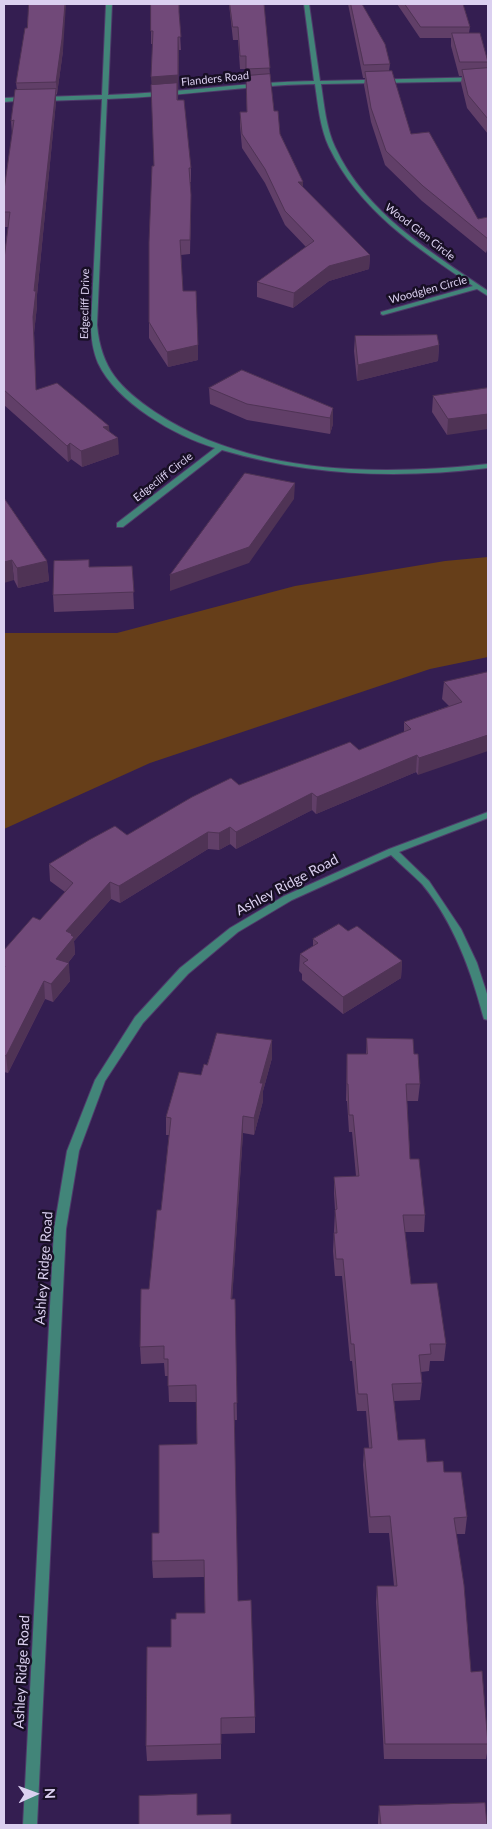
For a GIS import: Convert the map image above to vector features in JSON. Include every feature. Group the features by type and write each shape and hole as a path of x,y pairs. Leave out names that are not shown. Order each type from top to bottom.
{"street":[{"name":"Edgecliff Drive","path":"109,4 94,325 96,348 105,370 123,392 148,413 181,432 221,447 271,461 377,474 426,473 488,466"},
{"name":"Wood Glen Circle","path":"306,4 322,113 331,146 350,179 379,214 423,249 488,294"},
{"name":"Flanders Road","path":"4,100 105,98 177,94 258,85 318,82 488,79"},
{"name":"Woodglen Circle","path":"383,313 478,287"},
{"name":"Edgecliff Circle","path":"120,525 221,447"},
{"name":"Ashley Ridge Road","path":"30,1825 60,1230 73,1151 100,1080 139,1020 184,971 234,930 288,898 392,851 488,815"},
{"path":"392,851 425,883 452,922 473,966 488,1016"}],"shaded area":[{"path":"488,557 488,657 430,669 150,763 4,829 4,633 117,633 295,586 445,561"}],"building":[{"path":"29,4 65,4 56,82 16,83 25,28 27,28"},
{"path":"151,4 179,4 181,37 178,37 178,75 151,77 153,31 151,31"},
{"path":"230,4 264,4 270,68 246,69 246,56 240,56 238,27 233,27"},
{"path":"351,4 362,4 385,44 390,64 364,65"},
{"path":"405,4 463,4 470,27 421,27"},
{"path":"452,33 480,33 488,62 460,62"},
{"path":"488,68 488,119 468,95 462,70"},
{"path":"392,71 411,134 429,132 478,219 488,217 488,239 423,186 386,151 371,108 365,72"},
{"path":"270,74 274,111 278,111 280,134 303,182 298,182 370,255 329,266 294,293 257,282 314,241 285,211 265,169 242,134 240,112 247,112 246,76"},
{"path":"177,83 177,100 184,100 191,168 189,168 191,195 190,240 180,240 183,291 196,291 198,345 167,352 149,322 149,242 152,166 154,166 151,85"},
{"path":"56,89 34,291 36,291 33,317 36,390 57,383 109,426 103,427 118,438 81,451 70,443 67,446 4,390 4,259 10,212 4,212 4,190 14,120 11,121 15,90"},
{"path":"437,335 439,345 358,365 355,336"},
{"path":"242,370 333,408 330,418 247,404 209,388"},
{"path":"488,388 488,414 448,419 433,396"},
{"path":"245,473 295,483 249,547 170,575"},
{"path":"4,498 47,561 17,568 12,560 4,562"},
{"path":"89,560 89,567 132,566 134,592 53,595 54,561"},
{"path":"488,672 488,735 419,758 417,755 317,797 312,793 236,832 230,827 219,833 208,832 119,886 110,882 66,931 74,937 56,959 69,963 51,984 44,981 6,1056 4,1055 4,950 33,917 40,920 73,883 49,864 115,826 127,835 192,797 231,778 239,785 350,742 359,750 411,729 404,722 462,702 444,682"},
{"path":"339,924 348,931 357,926 402,961 343,997 303,963 308,960 300,954 318,943 313,939"},
{"path":"217,1033 272,1040 260,1083 263,1083 254,1118 243,1116 231,1299 235,1299 237,1403 234,1403 238,1601 251,1600 255,1717 221,1718 221,1744 146,1746 147,1647 171,1647 171,1619 176,1619 176,1613 205,1613 204,1560 152,1561 152,1533 159,1533 159,1445 197,1444 196,1385 168,1386 168,1359 164,1359 164,1346 140,1347 141,1289 149,1289 157,1210 161,1210 171,1118 166,1117 179,1072 201,1075 204,1064 207,1065"},
{"path":"367,1038 413,1039 414,1054 418,1054 420,1084 406,1084 410,1159 419,1159 425,1215 403,1215 411,1284 437,1283 446,1344 430,1344 431,1354 419,1355 422,1383 392,1384 398,1440 425,1439 427,1462 443,1461 444,1472 461,1472 467,1517 454,1518 464,1585 471,1672 482,1671 488,1744 385,1744 377,1586 397,1586 390,1516 370,1517 364,1448 372,1448 367,1394 358,1394 354,1344 351,1344 343,1259 336,1259 334,1233 337,1233 335,1210 337,1209 334,1177 359,1176 353,1115 349,1115 347,1054 367,1054"},
{"path":"197,1794 197,1815 231,1814 231,1825 139,1825 139,1796"},
{"path":"485,1803 487,1825 381,1825 379,1806"}]}
